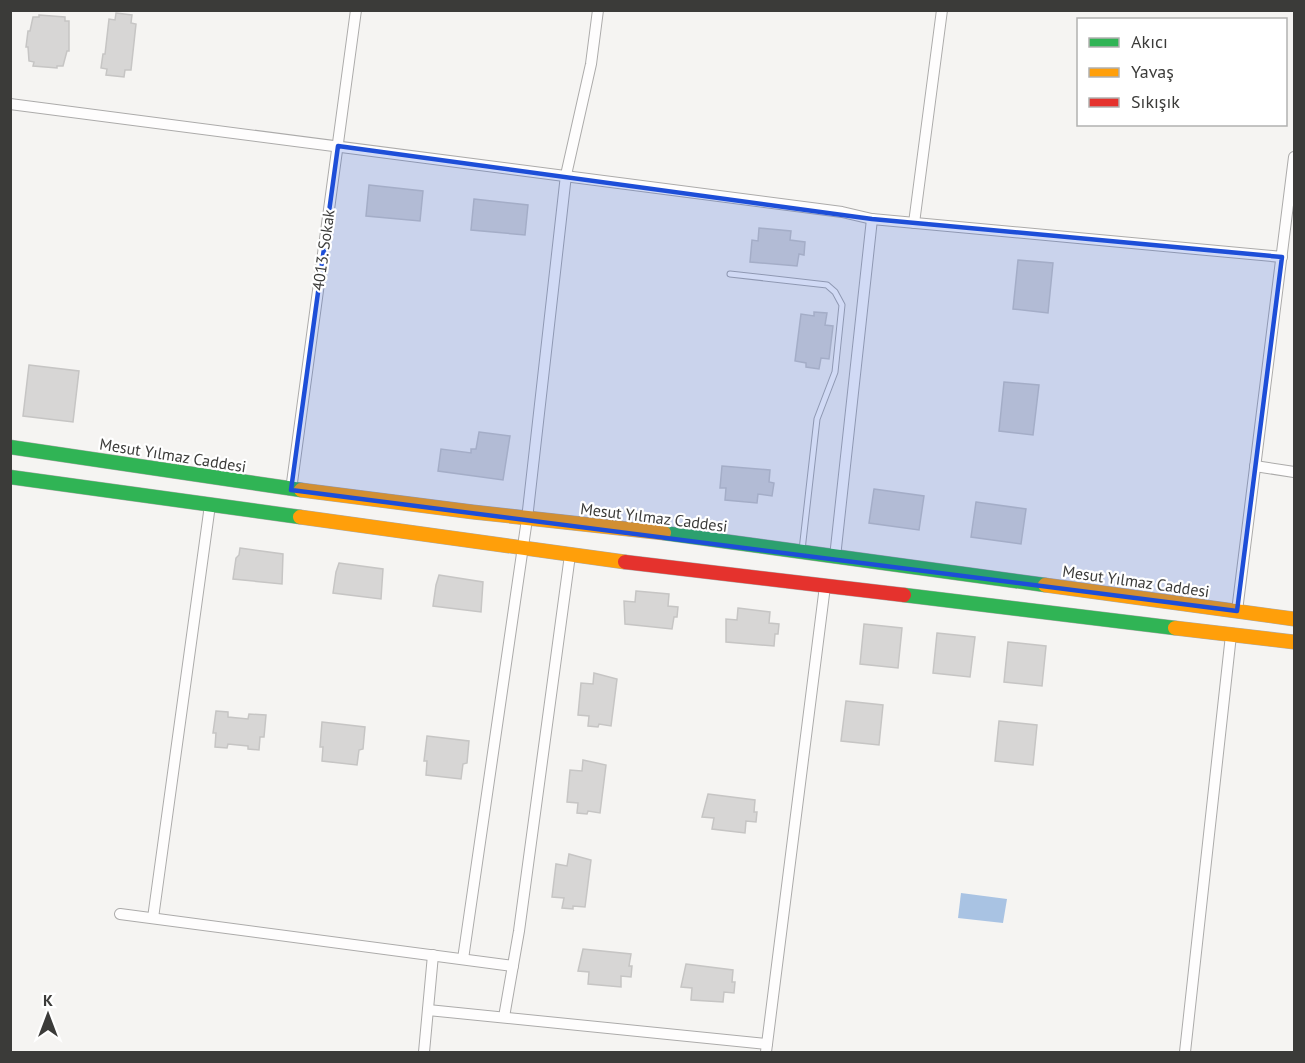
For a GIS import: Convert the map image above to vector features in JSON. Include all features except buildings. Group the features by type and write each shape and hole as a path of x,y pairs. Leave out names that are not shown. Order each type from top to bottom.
{"main road":[{"name":"Mesut Yılmaz Caddesi","path":"10,447 291,490 527,519 628,528 1294,619"},
{"path":"10,477 570,555 1294,642"}],"street":[{"name":"4013. Sokak","path":"291,490 356,10"},
{"path":"463,959 521,547 527,519 566,175 591,64 598,10"},
{"path":"914,223 942,10"},
{"path":"10,104 566,175 842,212 872,219 1282,257"},
{"path":"1237,612 1294,157"},
{"path":"835,557 872,219"},
{"path":"1255,466 1294,471"},
{"path":"153,918 210,505"},
{"path":"504,1017 570,555"},
{"path":"428,1010 767,1048 825,586"},
{"path":"1185,1053 1231,635"},
{"path":"120,914 513,966"},
{"path":"424,1053 433,955"}],"lane":[{"path":"730,274 827,285 835,292 842,305 835,372 817,419 802,552"}],"highlighted area":[{"path":"338,146 872,219 1282,257 1237,611 291,490"}],"water":[{"path":"961,893 1007,899 1003,923 958,918"}],"traffic: fast":[{"path":"10,447 301,490"},
{"path":"10,477 300,517"},
{"path":"664,533 1045,585"},
{"path":"904,595 1175,628"}],"traffic: slow":[{"path":"301,490 664,533"},
{"path":"300,517 625,562"},
{"path":"1045,585 1294,619"},
{"path":"1175,628 1294,642"}],"traffic: jam":[{"path":"625,562 904,595"}]}
